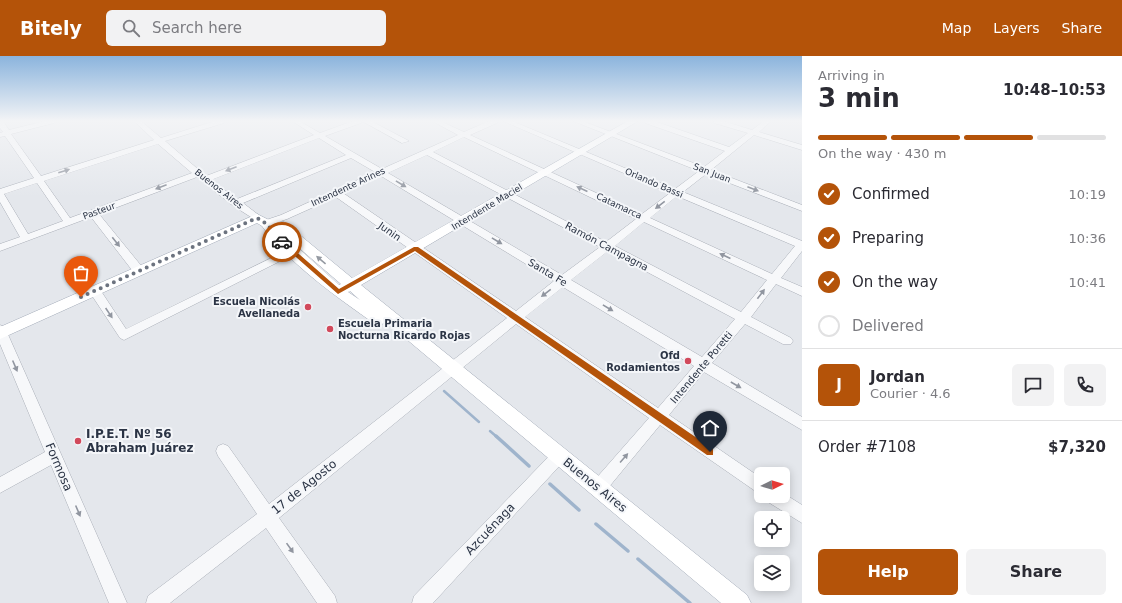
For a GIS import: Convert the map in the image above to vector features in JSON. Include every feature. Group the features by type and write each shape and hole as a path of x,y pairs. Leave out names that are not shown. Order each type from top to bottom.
{"main road":[{"name":"Intendente Maciel","path":"344,288 464,221 590,147"},
{"name":"Buenos Aires","path":"262,220 292,251 451,368 739,603"},
{"name":"Buenos Aires","path":"262,220 280,225 344,288"},
{"path":"0,332 139,271 262,220"}],"street":[{"path":"13,147 68,222"},
{"path":"25,238 0,193 143,147"},
{"name":"Buenos Aires","path":"166,147 236,203 262,220"},
{"name":"Pasteur","path":"0,248 93,213 286,147"},
{"name":"Santa Fe","path":"338,147 802,424"},
{"name":"Intendente Arines","path":"262,220 284,217 436,147"},
{"name":"Catamarca","path":"491,147 802,292"},
{"name":"Orlando Bassi","path":"568,147 801,245"},
{"name":"San Juan","path":"644,147 802,208"},
{"path":"721,147 730,150"},
{"name":"17 de Agosto","path":"155,603 268,516 451,368 734,147"},
{"name":"Ramón Campagna","path":"426,151 787,341"},
{"path":"236,203 352,155"},
{"name":"Junin","path":"336,193 754,482"},
{"path":"93,213 139,271"},
{"path":"0,218 11,214"},
{"name":"Intendente Poretti","path":"598,488 743,318 773,278 801,245"},
{"path":"95,291 124,335 292,251"},
{"name":"Formosa","path":"0,332 118,603"},
{"path":"223,451 328,603"},
{"path":"0,485 54,455"},
{"name":"Azcuénaga","path":"421,603 559,456"},
{"path":"784,503 802,515"}],"waterway":[{"path":"444,391 479,422"},
{"path":"490,431 497,437"},
{"path":"496,436 529,466"},
{"path":"550,484 579,510"},
{"path":"596,524 628,551"},
{"path":"638,559 690,603"}],"way so far":[{"path":"81,297 257,218 266,222 282,242"}],"place":[{"name":"Escuela Nicolás Avellaneda","path":"308,307"},
{"name":"Escuela Primaria Nocturna Ricardo Rojas","path":"330,329"},
{"name":"Ofd Rodamientos","path":"688,361"},
{"name":"I.P.E.T. Nº 56 Abraham Juárez","path":"78,441"}],"route":[{"path":"282,242 338,292 416,248 710,452"}]}
